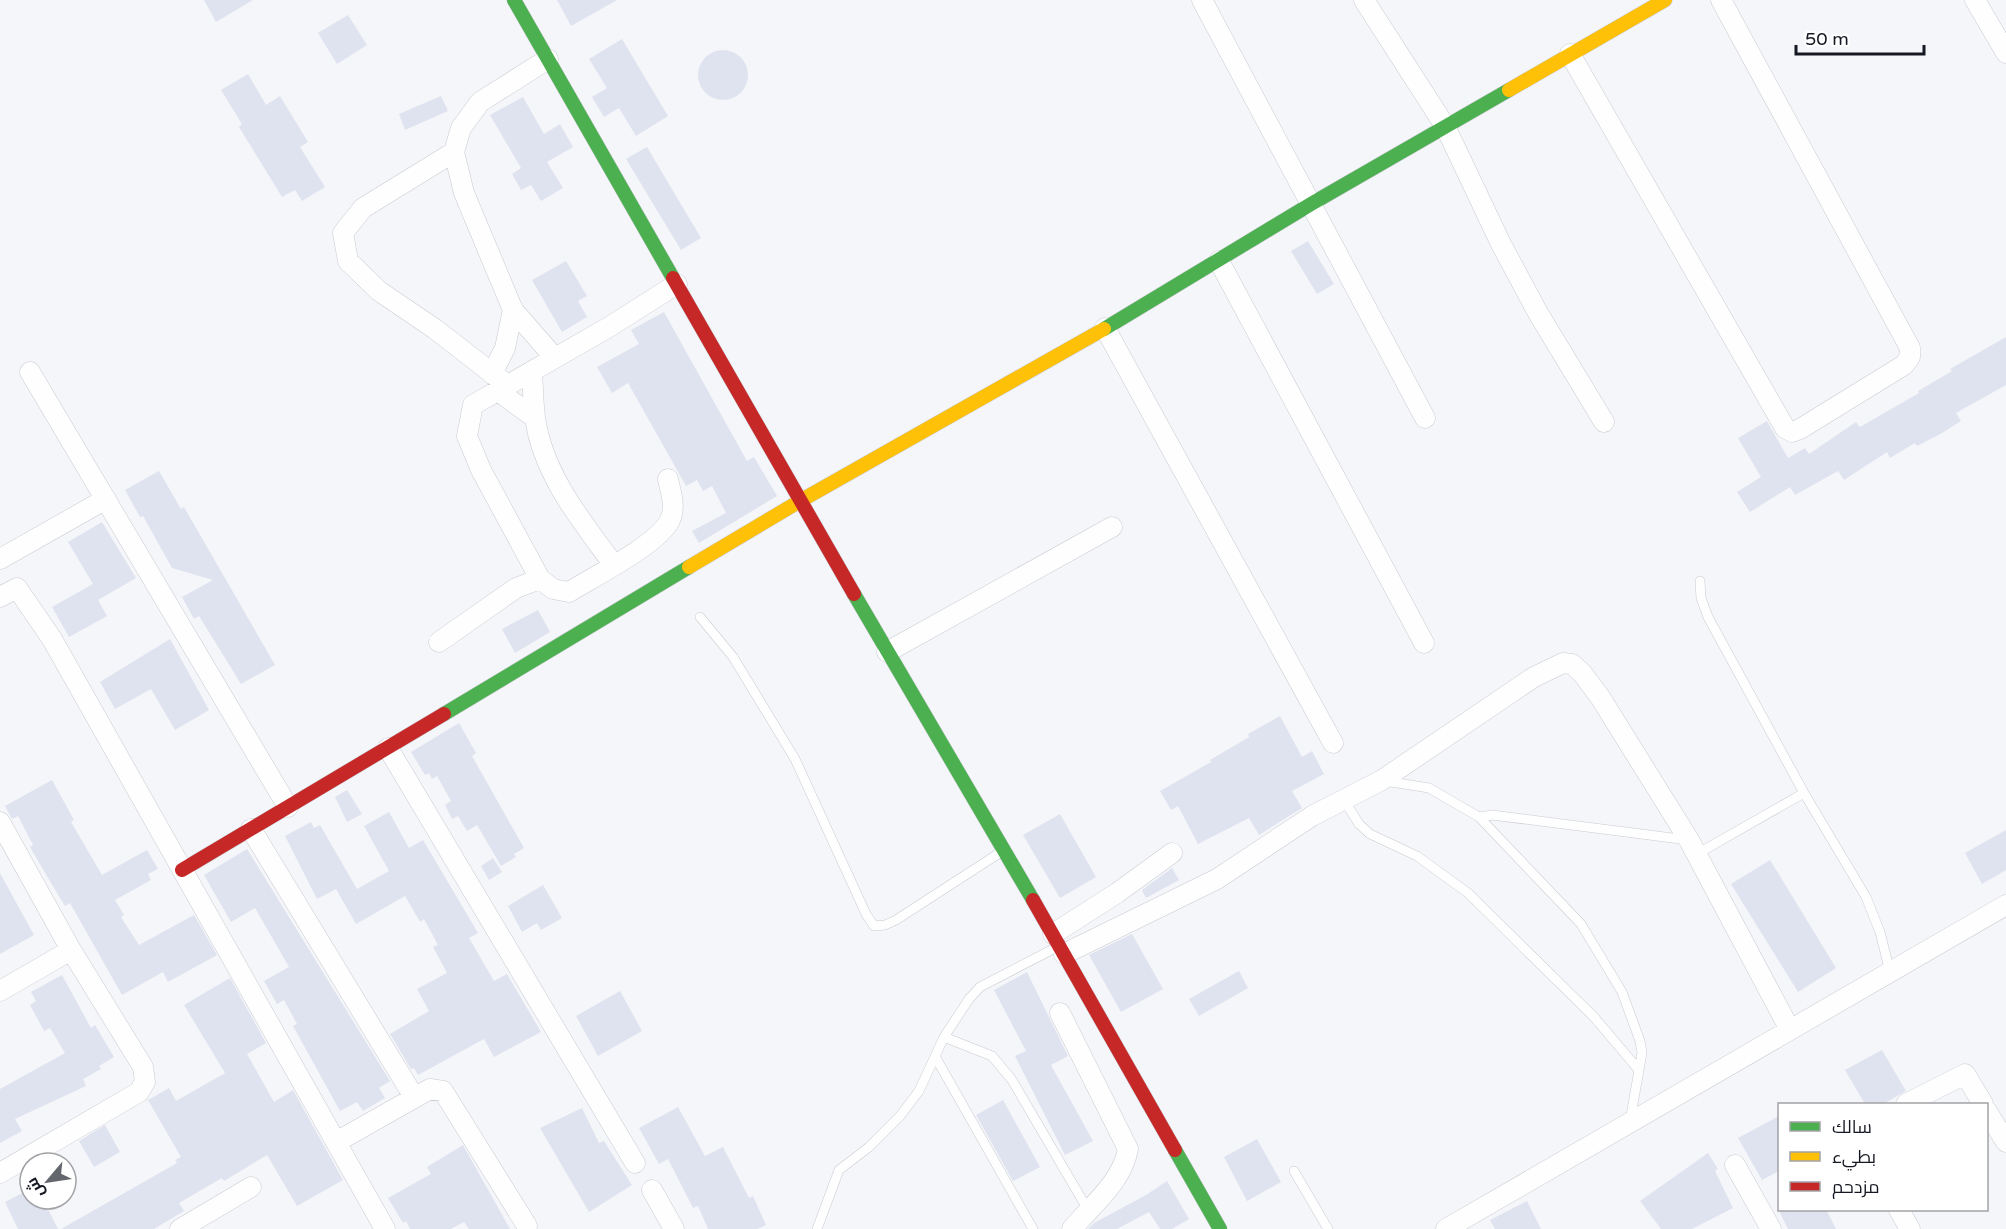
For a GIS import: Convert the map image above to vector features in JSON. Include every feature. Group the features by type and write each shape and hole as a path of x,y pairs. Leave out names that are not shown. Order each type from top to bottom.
{"street":[{"path":"514,0 887,652 1059,944 1220,1229"},
{"path":"1202,0 1425,418"},
{"path":"1364,0 1445,126 1500,244 1604,422"},
{"path":"182,870 800,501 1105,328 1311,204 1665,0"},
{"path":"1570,54 1785,428 1792,432 1904,365 1910,357 1910,348 1721,0"},
{"path":"1975,0 2006,53"},
{"path":"548,59 480,102 461,128 454,152 464,193 513,310 554,357"},
{"path":"454,152 363,208 343,233 348,261 379,291 435,329 499,383 535,418"},
{"path":"1219,261 1424,643"},
{"path":"668,479 674,504 670,519 653,540 569,592 553,589 540,579 482,470 467,436 473,405 499,383 532,371 609,327 677,284"},
{"path":"499,383 513,310"},
{"path":"1105,328 1333,743"},
{"path":"532,371 535,418 549,464 582,523 614,565"},
{"path":"30,372 288,807"},
{"path":"106,499 0,559 9,593 52,639 338,1141 385,1229"},
{"path":"887,652 1112,527"},
{"path":"439,642 516,588 540,579"},
{"path":"1059,944 1217,879 1312,816 1382,780 1542,673 1563,663 1572,664 1600,697 1693,847 1790,1030"},
{"path":"388,748 635,1163"},
{"path":"0,822 71,950 143,1067 145,1082 139,1092 0,1173"},
{"path":"251,829 414,1097"},
{"path":"1059,944 1117,893 1172,853"},
{"path":"1446,1229 2006,905"},
{"path":"0,991 71,950"},
{"path":"1060,1013 1128,1149 1125,1166 1118,1178 1072,1229"},
{"path":"1908,1103 1965,1074 1982,1103"},
{"path":"338,1141 430,1089 442,1091 527,1226"},
{"path":"1988,1113 2006,1142"},
{"path":"1735,1165 1771,1229"},
{"path":"180,1229 251,1187"},
{"path":"652,1190 674,1229"},
{"path":"1900,1211 1910,1229"}],"lane":[{"path":"1700,581 1701,598 1708,617 1804,793 1866,897 1880,932 1890,972"},
{"path":"700,617 733,657 795,759 866,914 874,926 885,925 896,920 1003,850"},
{"path":"1382,780 1429,788 1479,817 1581,924 1622,992 1640,1041 1642,1053 1630,1123"},
{"path":"1479,817 1492,815 1693,847 1804,793"},
{"path":"1344,800 1359,824 1370,834 1417,856 1468,893 1594,1017 1638,1069"},
{"path":"817,1229 839,1170 869,1147 900,1116 919,1091 944,1037 969,999 981,987 1059,944"},
{"path":"944,1037 992,1056 1012,1080 1088,1210"},
{"path":"936,1058 1033,1229"},
{"path":"1294,1171 1328,1229"}],"building":[{"path":"204,0 253,0 216,22"},
{"path":"557,0 617,0 571,26"},
{"path":"348,15 367,45 337,64 318,33"},
{"path":"622,39 668,116 636,136 619,108 604,117 592,97 607,88 589,59"},
{"path":"723,50 732,52 743,61 748,75 746,84 737,95 723,100 714,98 703,89 698,75 700,66 709,55"},
{"path":"248,74 266,105 280,96 308,142 300,147 325,187 302,201 295,190 282,197 239,127 242,124 221,90"},
{"path":"441,96 448,111 405,130 399,114"},
{"path":"523,97 544,134 560,124 573,147 547,162 563,188 541,201 531,185 521,190 512,174 521,168 490,115"},
{"path":"647,147 701,238 681,250 626,159"},
{"path":"1308,241 1334,284 1317,294 1291,251"},
{"path":"566,261 587,296 578,301 587,317 562,332 532,280"},
{"path":"664,312 747,461 754,457 777,496 699,543 692,531 726,513 712,486 703,491 697,480 686,486 628,383 612,393 597,367 639,344 631,330"},
{"path":"2006,337 2006,385 1956,413 1961,421 1942,433 1917,446 1915,443 1890,458 1887,452 1844,480 1838,471 1795,495 1790,487 1750,512 1737,492 1761,477 1738,438 1767,421 1788,458 1805,448 1809,454 1856,422 1860,427 1919,393 1918,391 1952,371 1950,369"},
{"path":"159,471 181,509 184,507 275,665 241,684 199,616 194,619 182,597 213,580 172,568 143,516 140,517 125,490"},
{"path":"102,522 136,578 98,600 107,616 69,637 52,607 93,584 68,542"},
{"path":"538,610 550,632 515,653 502,629"},
{"path":"170,639 209,710 175,730 151,689 115,709 100,682"},
{"path":"1280,716 1302,757 1312,751 1324,774 1292,791 1302,808 1259,835 1249,818 1198,844 1178,806 1171,810 1160,791 1211,762 1210,760 1249,737 1248,734"},
{"path":"459,723 476,753 472,756 524,848 514,854 516,857 501,866 477,825 467,831 458,816 452,819 445,805 451,801 437,776 432,779 429,773 425,775 411,752"},
{"path":"52,780 74,820 71,822 102,875 147,850 158,869 148,874 151,880 115,900 124,915 121,917 139,945 194,915 217,955 168,982 163,972 122,995 70,903 65,906 48,878 30,847 33,845 18,816 12,819 5,806"},
{"path":"347,790 362,814 347,822 335,797"},
{"path":"389,812 409,848 423,840 478,933 469,938 494,981 507,974 541,1032 494,1057 484,1039 418,1075 414,1068 411,1069 390,1034 429,1011 417,989 447,973 433,947 438,945 424,919 420,922 405,896 356,924 336,889 317,899 285,836 311,822 314,828 320,825 357,889 389,871 364,826"},
{"path":"1060,814 1096,877 1060,898 1023,835"},
{"path":"2006,830 2006,870 1982,884 1965,853"},
{"path":"247,849 390,1081 379,1088 385,1098 363,1111 357,1102 340,1111 293,1026 297,1024 284,1000 277,1004 264,981 289,967 255,908 231,922 204,875"},
{"path":"493,858 502,872 489,880 481,866"},
{"path":"1770,860 1836,968 1798,992 1731,884"},
{"path":"1172,868 1179,880 1146,898 1142,890"},
{"path":"0,873 34,935 0,954"},
{"path":"543,885 562,918 541,930 537,923 522,932 508,906"},
{"path":"1132,934 1163,989 1121,1012 1089,955"},
{"path":"1239,971 1248,988 1199,1016 1189,999"},
{"path":"1027,972 1068,1056 1051,1065 1093,1141 1065,1155 1015,1056 1026,1051 994,990"},
{"path":"62,975 91,1028 95,1025 114,1057 99,1066 101,1069 83,1079 86,1086 15,1119 22,1131 0,1143 0,1089 65,1053 50,1028 44,1031 30,1005 36,1001 31,992"},
{"path":"230,978 266,1043 247,1054 274,1102 293,1090 343,1180 297,1206 267,1155 224,1181 222,1178 179,1203 184,1211 154,1229 61,1229 177,1163 175,1160 181,1157 148,1100 169,1088 176,1101 225,1073 184,1005"},
{"path":"620,991 642,1031 598,1056 576,1016"},
{"path":"1882,1050 1906,1091 1885,1103 1864,1103 1845,1070"},
{"path":"1003,1100 1040,1167 1013,1181 976,1115"},
{"path":"678,1107 705,1156 723,1147 749,1198 753,1196 766,1225 757,1229 708,1229 698,1206 693,1208 668,1159 659,1164 639,1128"},
{"path":"582,1108 599,1143 604,1141 632,1185 589,1212 540,1128"},
{"path":"1778,1117 1778,1172 1762,1180 1738,1138"},
{"path":"105,1125 120,1152 94,1167 79,1141"},
{"path":"1257,1139 1281,1182 1247,1201 1224,1157"},
{"path":"463,1145 510,1229 469,1229 464,1222 451,1229 410,1229 406,1221 403,1223 388,1198 431,1174 427,1167"},
{"path":"1708,1153 1718,1169 1715,1171 1733,1208 1692,1229 1661,1229 1640,1201"},
{"path":"1167,1181 1189,1219 1172,1229 1160,1229 1149,1212 1117,1229 1088,1229 1094,1223"},
{"path":"18,1195 18,1211 49,1211 58,1229 18,1229 5,1202"},
{"path":"1527,1201 1541,1229 1495,1229 1490,1220"},
{"path":"1779,1211 1827,1211 1836,1229 1788,1229"}],"traffic: fast":[{"path":"514,0 673,278"},
{"path":"1104,329 1311,204 1509,90"},
{"path":"444,714 689,567"},
{"path":"854,594 1033,900"},
{"path":"1175,1150 1220,1229"}],"traffic: slow":[{"path":"1509,90 1665,0"},
{"path":"689,567 800,501 1104,329"}],"traffic: jam":[{"path":"673,278 854,594"},
{"path":"182,870 444,714"},
{"path":"1033,900 1175,1150"}]}
